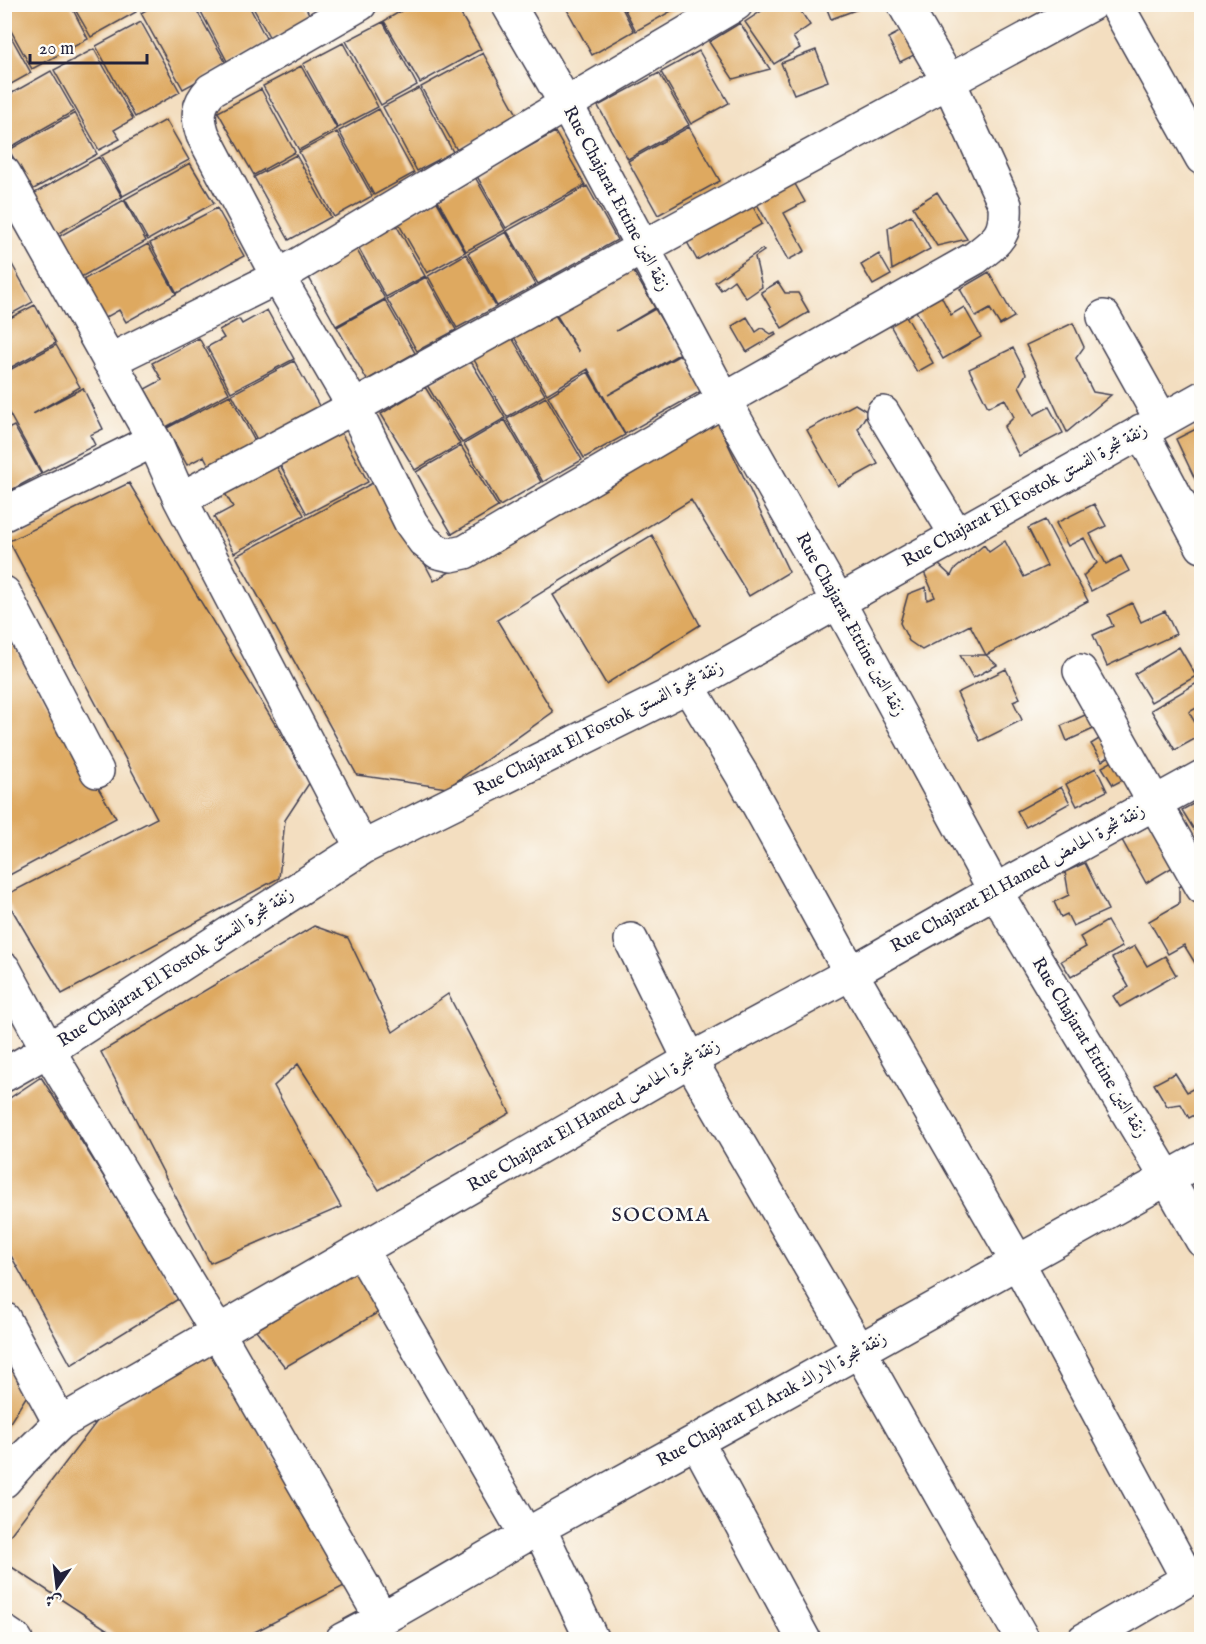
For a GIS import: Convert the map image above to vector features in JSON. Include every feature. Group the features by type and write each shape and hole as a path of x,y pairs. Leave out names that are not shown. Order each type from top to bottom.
{"street":[{"path":"360,4 211,90 202,100 198,121 203,135 278,277 354,408 411,523 424,541 438,552 451,555 465,552 724,400 975,258 1001,237 1006,220 1005,205 949,82 904,4"},
{"name":"Rue Chajarat Ettine زنقة التين","path":"508,4 566,104 724,400 995,891 1202,1240"},
{"path":"109,361 278,277 736,4"},
{"path":"180,499 354,408 642,248 1091,4"},
{"path":"1116,4 1202,158"},
{"path":"4,173 154,440 180,499 362,848"},
{"path":"1104,317 1202,546"},
{"name":"Rue Chajarat El Fostok زنقة شجرة الفستق","path":"4,1075 48,1050 362,848 688,686 1202,398"},
{"path":"883,413 956,534"},
{"path":"4,514 154,440"},
{"path":"4,593 97,771"},
{"path":"1080,671 1202,887"},
{"path":"688,686 742,775 851,973 1195,1575 1084,1640"},
{"name":"Rue Chajarat El Hamed زنقة شجرة الحامض","path":"4,1481 60,1423 690,1060 1202,777"},
{"path":"631,940 690,1060 860,1352 1023,1640"},
{"path":"4,969 48,1050 218,1333 382,1619"},
{"name":"Rue Chajarat El Arak زنقة شجرة الاراك","path":"342,1640 1202,1159"},
{"path":"361,1250 533,1532 592,1640"},
{"path":"4,1319 60,1423"},
{"path":"697,1442 804,1640"},
{"path":"4,1632 16,1640"}],"building":[{"path":"4,4 70,4 88,39 32,69 4,18"},
{"path":"72,4 132,4 136,12 91,37"},
{"path":"156,4 193,4 227,65 183,89 141,13"},
{"path":"197,4 248,4 268,42 228,63"},
{"path":"251,4 304,4 311,18 271,40"},
{"path":"413,4 455,4 481,49 420,83 384,21"},
{"path":"564,4 620,4 634,31 592,55"},
{"path":"622,4 673,4 675,9 636,31"},
{"path":"772,4 796,4 810,25 793,37 800,48 774,64 745,22"},
{"path":"825,4 856,4 858,9 831,19"},
{"path":"141,22 180,92 135,117 96,46"},
{"path":"383,22 417,85 381,105 346,41"},
{"path":"740,23 770,69 733,79 709,42"},
{"path":"4,24 31,73 4,88"},
{"path":"911,26 924,50 900,62 888,38"},
{"path":"343,43 378,107 338,128 303,64"},
{"path":"94,49 133,119 114,130 120,139 99,150 54,70"},
{"path":"816,50 828,81 794,94 781,63"},
{"path":"699,51 729,103 691,124 661,72"},
{"path":"483,53 518,116 457,150 421,87"},
{"path":"301,66 337,129 299,150 263,86"},
{"path":"51,71 74,111 9,148 5,140 5,97"},
{"path":"659,73 689,125 628,159 598,106"},
{"path":"419,88 453,152 417,171 383,107"},
{"path":"261,89 295,152 254,175 218,112"},
{"path":"379,109 414,173 374,195 339,131"},
{"path":"75,113 97,154 32,190 9,150"},
{"path":"166,120 189,160 123,196 101,156"},
{"path":"689,127 720,181 658,215 628,161"},
{"path":"337,132 372,196 334,217 299,152"},
{"path":"555,132 585,185 506,228 477,176"},
{"path":"296,155 331,217 289,240 254,177"},
{"path":"99,157 122,197 57,234 33,194"},
{"path":"190,163 214,203 148,240 125,199"},
{"path":"790,175 805,202 784,213 805,251 788,260 752,195"},
{"path":"475,177 505,230 466,251 437,199"},
{"path":"587,186 617,240 538,284 507,231"},
{"path":"937,192 967,239 937,246 913,207"},
{"path":"747,195 762,224 697,260 681,231"},
{"path":"124,200 146,241 81,277 58,237"},
{"path":"436,200 465,252 427,273 397,221"},
{"path":"217,208 244,256 177,293 150,243"},
{"path":"911,215 930,249 892,270 888,228"},
{"path":"395,223 425,276 386,297 357,245"},
{"path":"506,232 536,285 497,306 468,253"},
{"path":"148,244 176,294 126,322 119,310 103,319 81,281"},
{"path":"355,247 385,299 336,326 307,274"},
{"path":"762,249 764,251 755,257 762,287 746,298 734,280 721,290 715,282"},
{"path":"466,254 496,307 457,328 428,276"},
{"path":"879,254 891,275 873,285 861,265"},
{"path":"9,259 33,302 4,318 4,261"},
{"path":"631,267 655,308 616,331 655,309 681,353 608,395 682,354 703,390 625,434 588,369 547,394 513,335 553,312 579,352 554,311"},
{"path":"989,272 1014,317 1000,325 990,309 976,317 960,289"},
{"path":"426,277 456,330 417,351 387,299"},
{"path":"778,282 785,293 798,293 809,312 782,328 761,292"},
{"path":"940,294 951,315 964,307 981,337 943,359 915,309"},
{"path":"385,300 415,353 367,380 337,327"},
{"path":"35,305 56,343 4,371 4,321"},
{"path":"902,309 933,363 917,372 886,318"},
{"path":"267,310 294,359 231,392 207,347 224,338 219,330 239,319 242,324"},
{"path":"747,317 756,332 762,328 771,334 775,332 776,335 747,352 732,326"},
{"path":"1073,323 1084,347 1076,358 1093,392 1111,395 1067,432 1026,345"},
{"path":"511,336 545,395 507,417 473,358"},
{"path":"199,338 229,393 166,427 145,389 162,380 152,363"},
{"path":"56,345 80,387 33,414 83,388 103,429 90,435 95,445 42,473 4,404 4,373"},
{"path":"1013,348 1026,374 1019,386 1034,415 1049,407 1063,433 1019,456 1004,427 1014,417 1005,399 988,407 969,369"},
{"path":"470,360 505,418 462,443 427,385"},
{"path":"294,361 323,413 261,447 232,394"},
{"path":"588,372 625,435 584,458 548,396"},
{"path":"425,387 460,444 415,470 381,414"},
{"path":"230,395 259,449 213,473 204,456 187,465 167,428"},
{"path":"546,397 582,460 543,482 507,419"},
{"path":"855,404 868,412 858,429 878,464 838,486 807,430"},
{"path":"505,420 541,482 500,506 464,444"},
{"path":"717,421 789,572 749,596 691,500 497,620 553,712 447,788 357,775 236,556 380,479 434,581"},
{"path":"14,426 41,474 4,494 4,431"},
{"path":"1202,426 1202,494 1176,439"},
{"path":"339,429 368,482 307,514 278,461"},
{"path":"461,446 498,507 452,534 416,472"},
{"path":"274,462 304,515 234,553 214,517 233,507 223,490"},
{"path":"129,483 310,782 285,820 279,878 62,994 4,896 157,818 9,541"},
{"path":"1094,504 1106,526 1090,534 1106,564 1121,556 1129,571 1091,591 1083,576 1097,563 1084,538 1068,546 1056,523"},
{"path":"1045,520 1088,601 986,655 970,625 922,650 909,641 900,623 908,594 926,587 927,600 935,597 924,572 939,565 951,576 954,570 984,545 989,552 1005,541 1024,577 1047,566 1028,528"},
{"path":"652,535 700,625 606,684 553,595"},
{"path":"1132,603 1141,622 1165,611 1176,634 1107,666 1093,635 1113,626 1108,615"},
{"path":"4,630 116,818 4,878"},
{"path":"1179,647 1196,676 1151,702 1134,674"},
{"path":"960,655 986,655 997,665 973,678"},
{"path":"1006,669 1020,698 1013,701 1022,720 980,741 957,693"},
{"path":"1197,683 1202,691 1202,705 1189,712 1202,735 1175,750 1151,710"},
{"path":"1096,710 1102,725 1067,741 1061,726"},
{"path":"1107,734 1118,751 1102,761 1091,744"},
{"path":"1122,756 1132,775 1113,785 1102,767"},
{"path":"1096,768 1107,791 1077,806 1066,784"},
{"path":"1061,787 1070,803 1026,827 1017,811"},
{"path":"1202,799 1202,843 1182,810"},
{"path":"1154,823 1178,864 1146,883 1122,840"},
{"path":"1085,863 1108,910 1073,926 1067,914 1061,917 1054,902 1069,895 1065,872"},
{"path":"1189,881 1202,901 1202,912 1198,916 1202,922 1202,959 1195,963 1184,945 1168,954 1149,921 1179,904 1179,887"},
{"path":"1107,921 1122,947 1071,977 1061,961 1086,947 1080,937"},
{"path":"314,926 348,938 393,1032 448,994 510,1113 379,1190 298,1064 274,1086 341,1207 210,1263 101,1052"},
{"path":"1135,946 1147,966 1165,956 1176,975 1120,1007 1113,996 1129,987 1112,958"},
{"path":"1175,1073 1187,1092 1202,1084 1202,1111 1189,1118 1181,1104 1167,1106 1154,1084"},
{"path":"41,1077 180,1298 71,1365 4,1243 4,1102"},
{"path":"355,1271 379,1312 285,1367 256,1330"},
{"path":"212,1349 348,1584 239,1640 123,1640 4,1562 4,1543 98,1420"},
{"path":"4,1350 28,1394 4,1432"}],"district":[{"name":"SOCOMA","path":"661,1215"}]}
